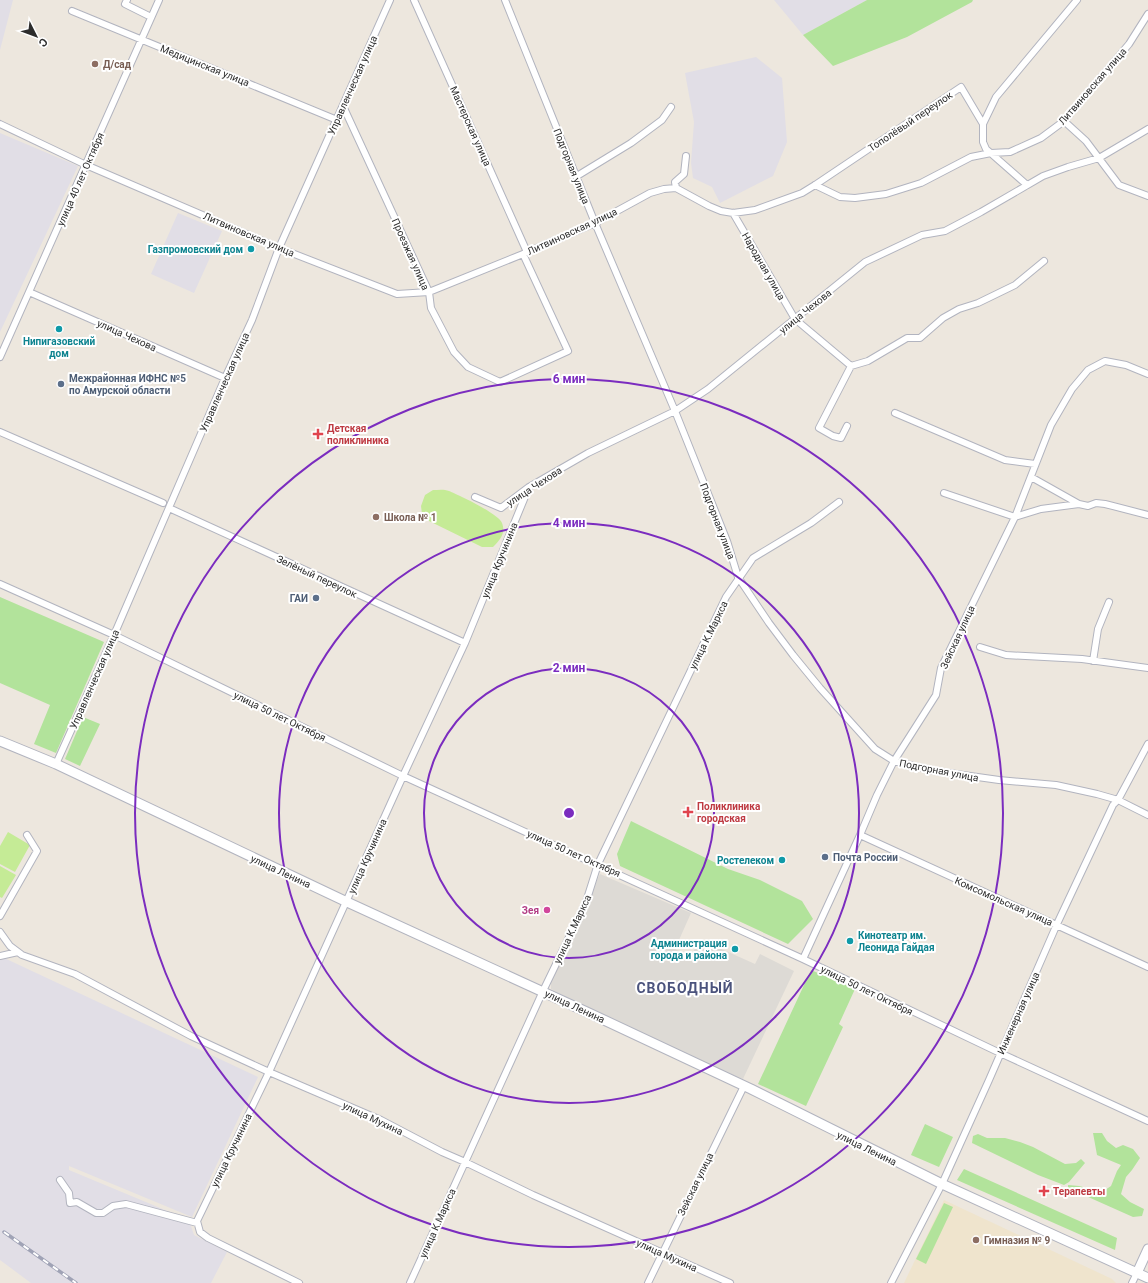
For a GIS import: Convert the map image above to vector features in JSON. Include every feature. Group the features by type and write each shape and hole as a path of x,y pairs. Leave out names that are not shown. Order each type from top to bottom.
{"main road":[{"name":"улица Ленина","path":"0,741 56,764 347,902 543,991 744,1086 942,1184 1148,1278"},
{"path":"1137,1273 1148,1249"}],"street":[{"path":"127,0 126,4 151,17"},
{"name":"улица 40 лет Октября","path":"0,357 159,0"},
{"name":"Управленческая улица","path":"56,764 114,635 225,378 252,320 279,248 390,0"},
{"name":"Мастерская улица","path":"414,0 568,350 500,382"},
{"name":"Подгорная улица","path":"505,0 675,411 727,541 738,577 793,655 820,688 875,749 894,761 942,772 999,780 1056,785 1118,800 1148,815"},
{"path":"1027,185 986,149 983,142 983,124 996,97 1075,1"},
{"name":"Медицинская улица","path":"72,11 337,120"},
{"name":"Литвиновская улица","path":"815,185 840,197 855,198 886,194 921,182 971,157 991,153 1010,152 1041,138 1064,121 1129,44 1148,14"},
{"name":"Тополёвый переулок","path":"815,185 961,87 983,124"},
{"name":"Проезжая улица","path":"343,106 429,292 431,308 454,352 468,367 500,382"},
{"path":"577,176 631,143 662,120 670,106"},
{"path":"1064,121 1086,141 1119,185 1148,196"},
{"name":"Литвиновская улица","path":"0,124 86,165 279,248 397,294 429,292 596,223 650,193 664,189 676,188"},
{"name":"улица Чехова","path":"475,497 501,508 529,487 588,453 675,411 708,389 865,262 922,235 946,230 981,212 1043,176 1100,158 1148,129"},
{"path":"686,156 684,174 675,182 676,188 721,211 733,212 755,210 802,193 815,185"},
{"name":"Народная улица","path":"733,212 795,319 851,366"},
{"path":"847,426 841,438 833,436 819,428 851,366 868,361 907,338 920,338 943,318 959,309 978,303 1015,285 1044,261"},
{"name":"улица Чехова","path":"29,292 225,378"},
{"name":"Зейская улица","path":"804,959 877,795 894,761 936,695 941,668 1015,517 1051,425 1072,389 1088,370 1105,361 1126,365 1148,374"},
{"path":"895,413 1005,460 1035,464"},
{"path":"0,432 163,502"},
{"path":"1031,477 1079,504 1088,506 1105,504 1148,515"},
{"name":"улица Кручинина","path":"197,1222 269,1072 465,643 529,487"},
{"path":"944,493 1015,517 1041,509 1079,504"},
{"name":"улица К.Маркса","path":"410,1283 543,991 586,902 598,864 726,597 738,577 753,558 811,523 839,502"},
{"name":"Зелёный переулок","path":"169,508 465,643"},
{"name":"улица 50 лет Октября","path":"0,584 114,635 403,776 804,959 1000,1053 1148,1121"},
{"path":"1093,661 1098,629 1109,602"},
{"path":"980,647 1006,655 1093,661 1148,668"},
{"name":"Инженерная улица","path":"891,1283 942,1184 1057,924 1114,805 1148,744"},
{"path":"0,916 37,852 27,835"},
{"name":"Комсомольская улица","path":"860,835 1148,967"},
{"name":"улица Мухина","path":"0,932 10,946 22,955 75,974 191,1036 269,1072 381,1120 442,1152 533,1195 730,1283"},
{"path":"0,956 18,952"},
{"name":"Зейская улица","path":"648,1283 744,1086"},
{"path":"60,1180 69,1193 70,1203 77,1202 96,1213 103,1213 113,1206 126,1204 197,1222 200,1232 208,1238 298,1283"},
{"path":"1132,1283 1137,1273"}],"shaded area":[{"path":"0,0 13,0 0,50"},
{"path":"774,0 867,0 803,35"},
{"path":"756,57 782,78 787,142 773,176 720,203 712,187 693,178 691,163 694,122 685,73"},
{"path":"0,133 78,166 0,332"},
{"path":"178,213 222,231 194,293 151,274"},
{"path":"600,874 691,913 675,949 691,957 699,939 755,964 760,954 794,971 743,1079 706,1064 599,1015 551,989 551,974"},
{"path":"0,956 258,1077 192,1217 69,1166 69,1170 189,1220 194,1235 227,1252 211,1283 31,1283 0,1260"},
{"name":"Гимназия № 9","path":"944,1200 1112,1279 1116,1283 904,1283"}],"green space":[{"path":"867,0 973,0 972,2 907,37 833,66 803,35"},
{"path":"433,490 449,491 461,496 499,519 502,523 503,533 498,542 493,547 482,547 429,521 422,514 421,506 425,495"},
{"path":"0,597 104,642 56,753 34,744 50,705 0,683"},
{"path":"83,717 100,724 80,766 65,759"},
{"path":"631,821 728,869 760,880 802,901 813,919 788,944 620,866 617,854"},
{"path":"8,832 30,845 15,872 0,864 0,846"},
{"path":"0,866 16,875 2,898 0,897"},
{"path":"811,970 855,989 839,1024 843,1027 806,1106 758,1084"},
{"path":"925,1124 953,1137 939,1167 911,1155"},
{"path":"1093,1133 1102,1133 1107,1141 1116,1148 1123,1145 1133,1149 1140,1158 1126,1177 1121,1194 1130,1202 1144,1209 1142,1216 1133,1217 1068,1188 1068,1185 1079,1186 1102,1192 1111,1186 1121,1165 1097,1155"},
{"path":"978,1134 987,1138 1005,1138 1020,1142 1033,1147 1065,1164 1076,1163 1081,1159 1085,1163 1069,1182 1064,1185 1038,1175 972,1143 973,1136"},
{"path":"964,1169 1117,1238 1115,1250 957,1180"},
{"path":"944,1203 953,1207 926,1264 916,1259"}],"railway":[{"path":"4,1232 76,1283"}],"place":[{"name":"Д/сад","path":"95,64"},
{"name":"Газпромовский дом","path":"251,249"},
{"name":"Нипигазовский дом","path":"59,329"},
{"name":"Межрайонная ИФНС №5 по Амурской области","path":"61,384"},
{"name":"Детская поликлиника","path":"318,434"},
{"name":"Школа № 1","path":"376,517"},
{"name":"ГАИ","path":"316,598"},
{"name":"Поликлиника городская","path":"688,812"},
{"name":"Почта России","path":"825,857"},
{"name":"Ростелеком","path":"782,860"},
{"name":"Зея","path":"547,910"},
{"name":"Кинотеатр им. Леонида Гайдая","path":"850,941"},
{"name":"Администрация города и района","path":"735,949"},
{"name":"Терапевты","path":"1044,1191"},
{"name":"Гимназия № 9","path":"976,1240"}],"district":[{"name":"СВОБОДНЫЙ","path":"685,988"}]}
